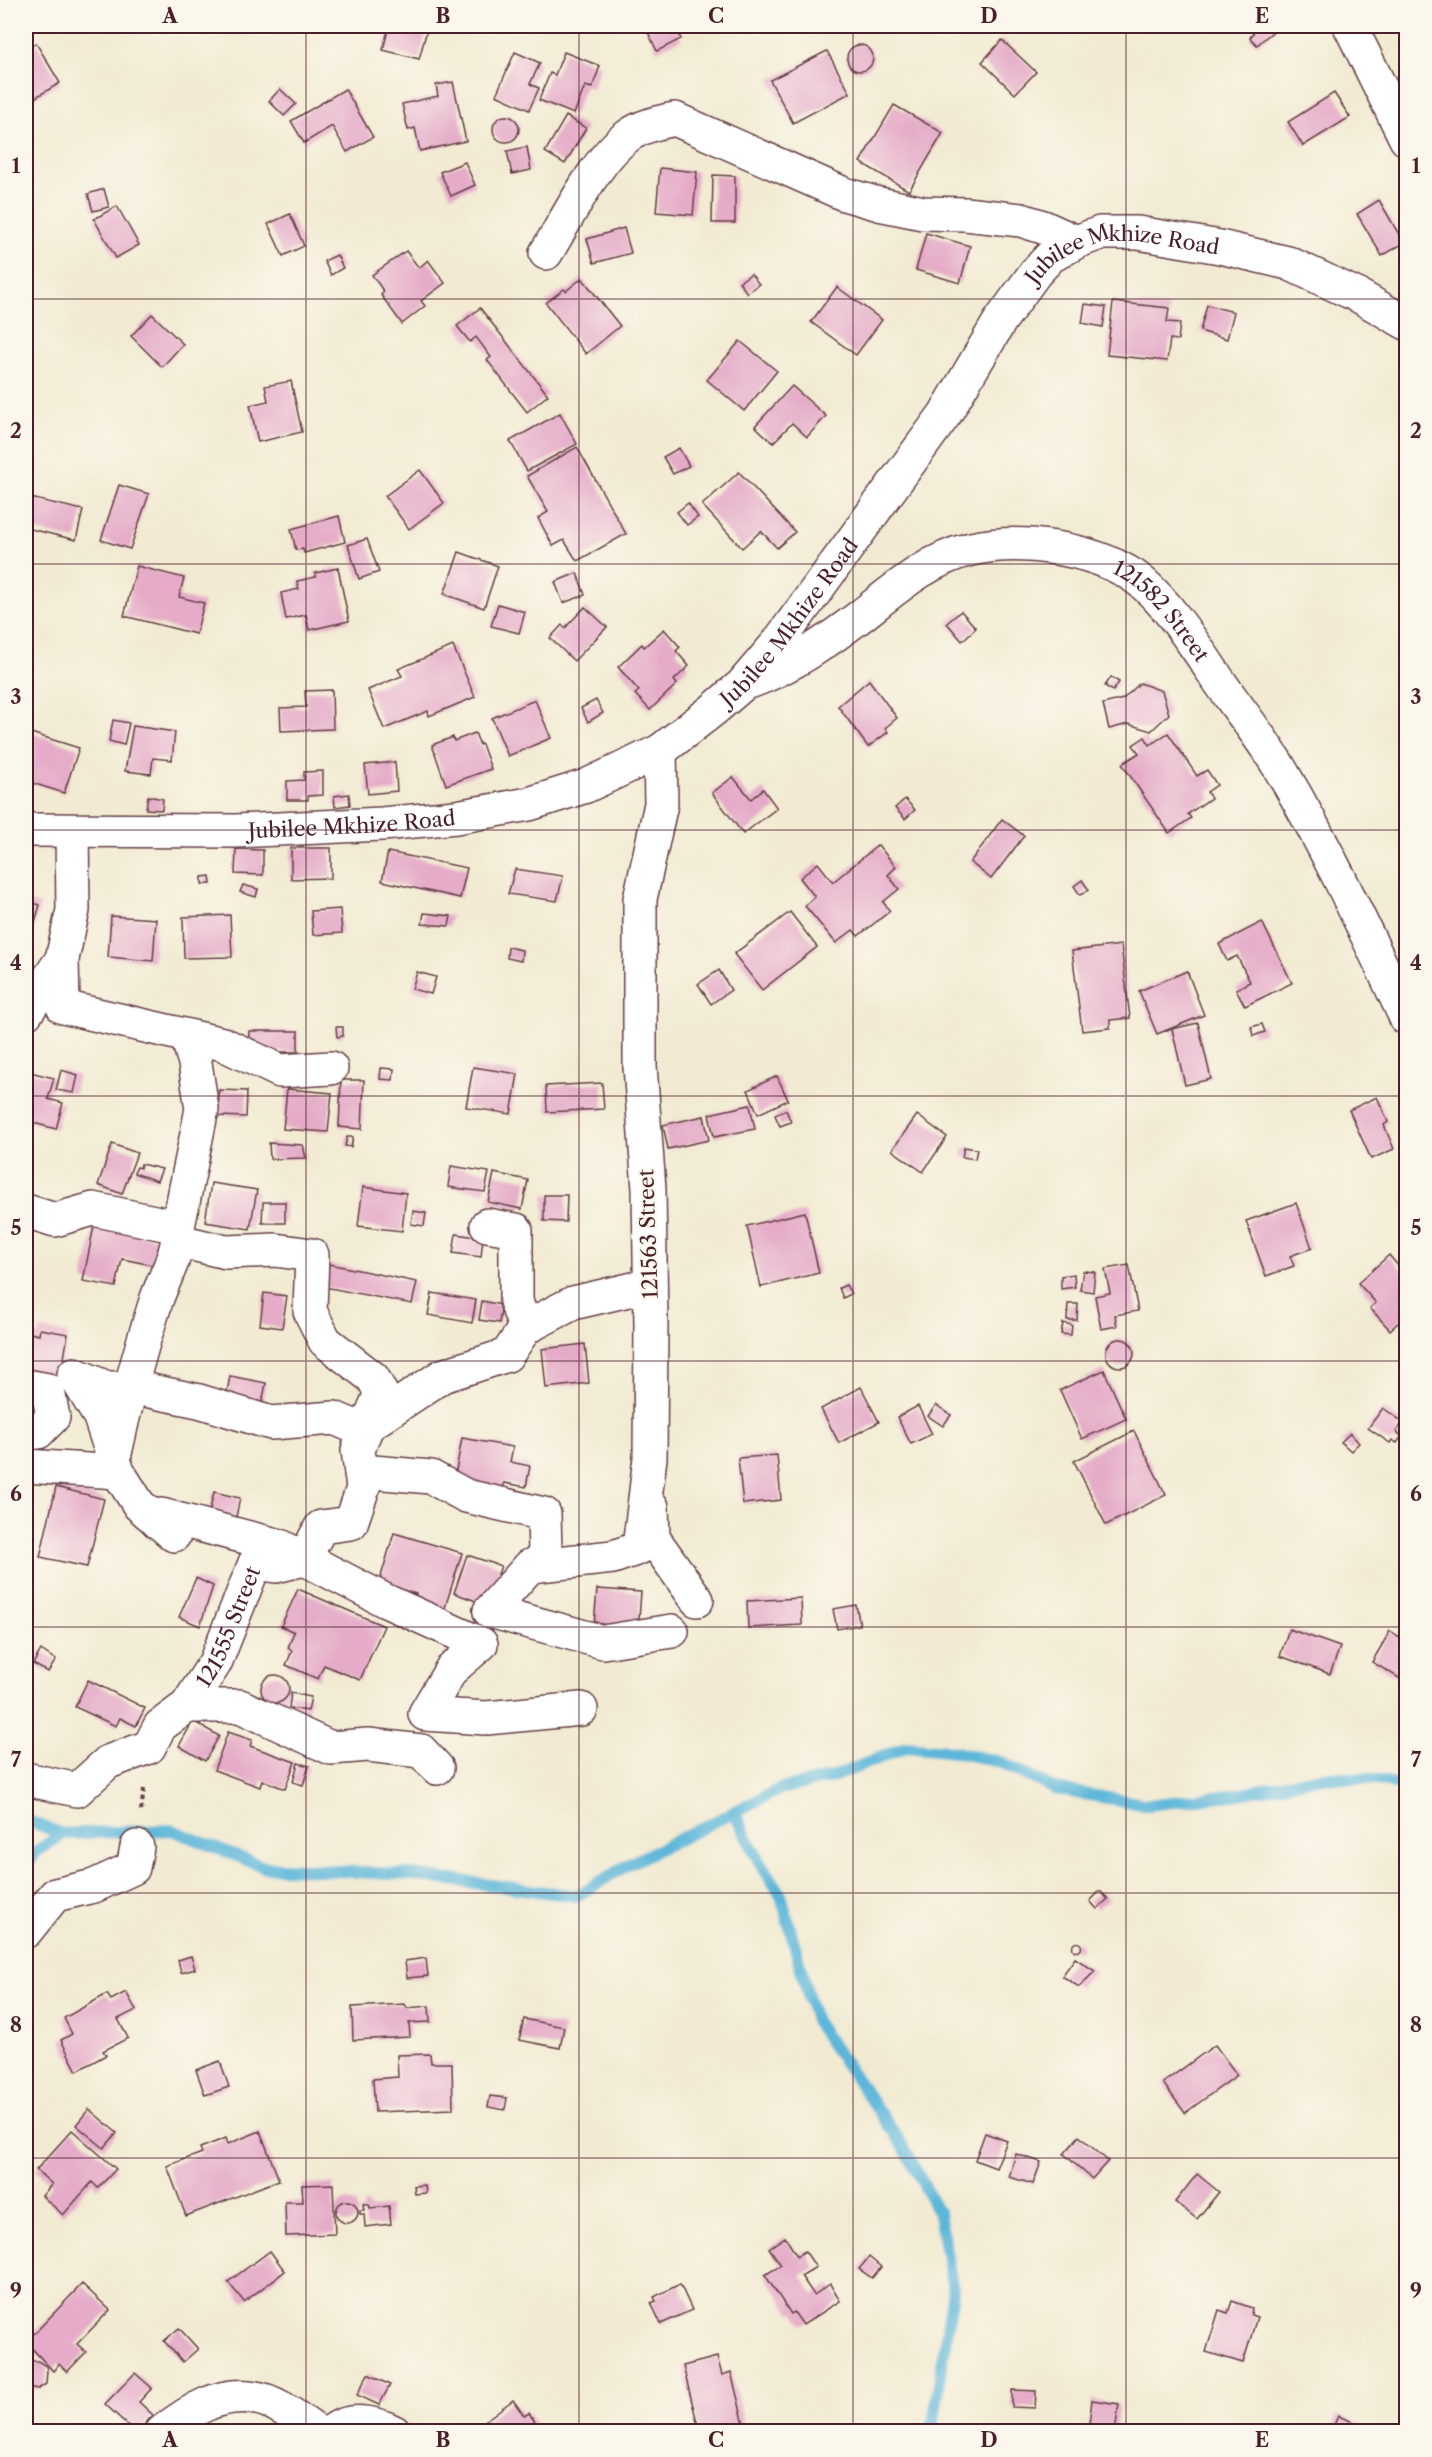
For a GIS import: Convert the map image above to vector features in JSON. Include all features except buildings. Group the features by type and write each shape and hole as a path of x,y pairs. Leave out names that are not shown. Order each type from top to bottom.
{"street":[{"path":"1350,26 1407,140"},
{"path":"546,253 594,175 610,154 628,136 661,121 675,119 844,194 923,213 964,214 1021,220 1076,242"},
{"name":"Jubilee Mkhize Road","path":"26,830 236,831 382,824 456,817 529,804 586,786 660,751 714,710 742,685 777,644 925,443 945,414 1000,321 1035,273 1051,256 1076,242 1100,233 1138,233 1220,247 1288,263 1359,296 1407,323"},
{"name":"121582 Street","path":"742,685 770,674 805,655 937,561 971,549 1014,544 1063,550 1105,560 1135,577 1183,628 1280,769 1323,844 1407,1018"},
{"name":"121563 Street","path":"538,1565 613,1557 639,1548 650,1458 649,1189 640,1066 640,899 661,804 660,751"},
{"path":"72,831 73,910 62,959 63,1007 223,1044 280,1071 331,1068"},
{"path":"26,1013 62,959"},
{"path":"116,1466 129,1388 178,1234 202,1109 195,1063 187,1036"},
{"path":"26,1211 55,1220 93,1209 178,1234 226,1252 275,1250 312,1256 310,1311 325,1341 373,1378 381,1393 358,1450 363,1488 351,1523 321,1527 304,1559"},
{"path":"487,1225 516,1230 516,1300 525,1328"},
{"path":"366,1428 442,1376 507,1355 525,1328 573,1303 650,1285"},
{"path":"49,1383 129,1388 199,1401 272,1423 334,1418 366,1428"},
{"path":"26,1433 38,1432 54,1417 49,1383"},
{"path":"49,1383 100,1417 116,1466 139,1505 158,1522 175,1535 255,1563"},
{"path":"650,1458 653,1538 697,1600"},
{"path":"26,1466 116,1466"},
{"path":"361,1470 431,1477 466,1496 544,1514 545,1552 538,1565 530,1566 490,1611 488,1635 451,1670 425,1714 486,1718 581,1709"},
{"path":"158,1522 161,1515 280,1546 386,1601 481,1644"},
{"name":"121555 Street","path":"26,1779 77,1790 108,1762 148,1747 160,1726 187,1706 215,1663 255,1563 276,1566 304,1559"},
{"path":"490,1611 603,1642 672,1631"},
{"path":"187,1706 240,1706 332,1748 368,1745 421,1751 437,1768"},
{"path":"26,1932 55,1895 94,1887 133,1868 137,1846"},
{"path":"162,2432 190,2410 225,2398 256,2398 279,2408 317,2432"},
{"path":"331,2432 346,2423 361,2422 385,2427 394,2432"}],"waterway":[{"path":"26,1820 62,1834 172,1830 264,1867 412,1875 577,1896 629,1864 780,1789 833,1777 906,1747 956,1752 1000,1762 1055,1789 1148,1805 1239,1794 1321,1777 1375,1779 1406,1787"},
{"path":"734,1812 760,1863 781,1895 815,2021 904,2147 939,2214 953,2290 932,2432"},
{"path":"26,1865 37,1851 62,1834"}]}
